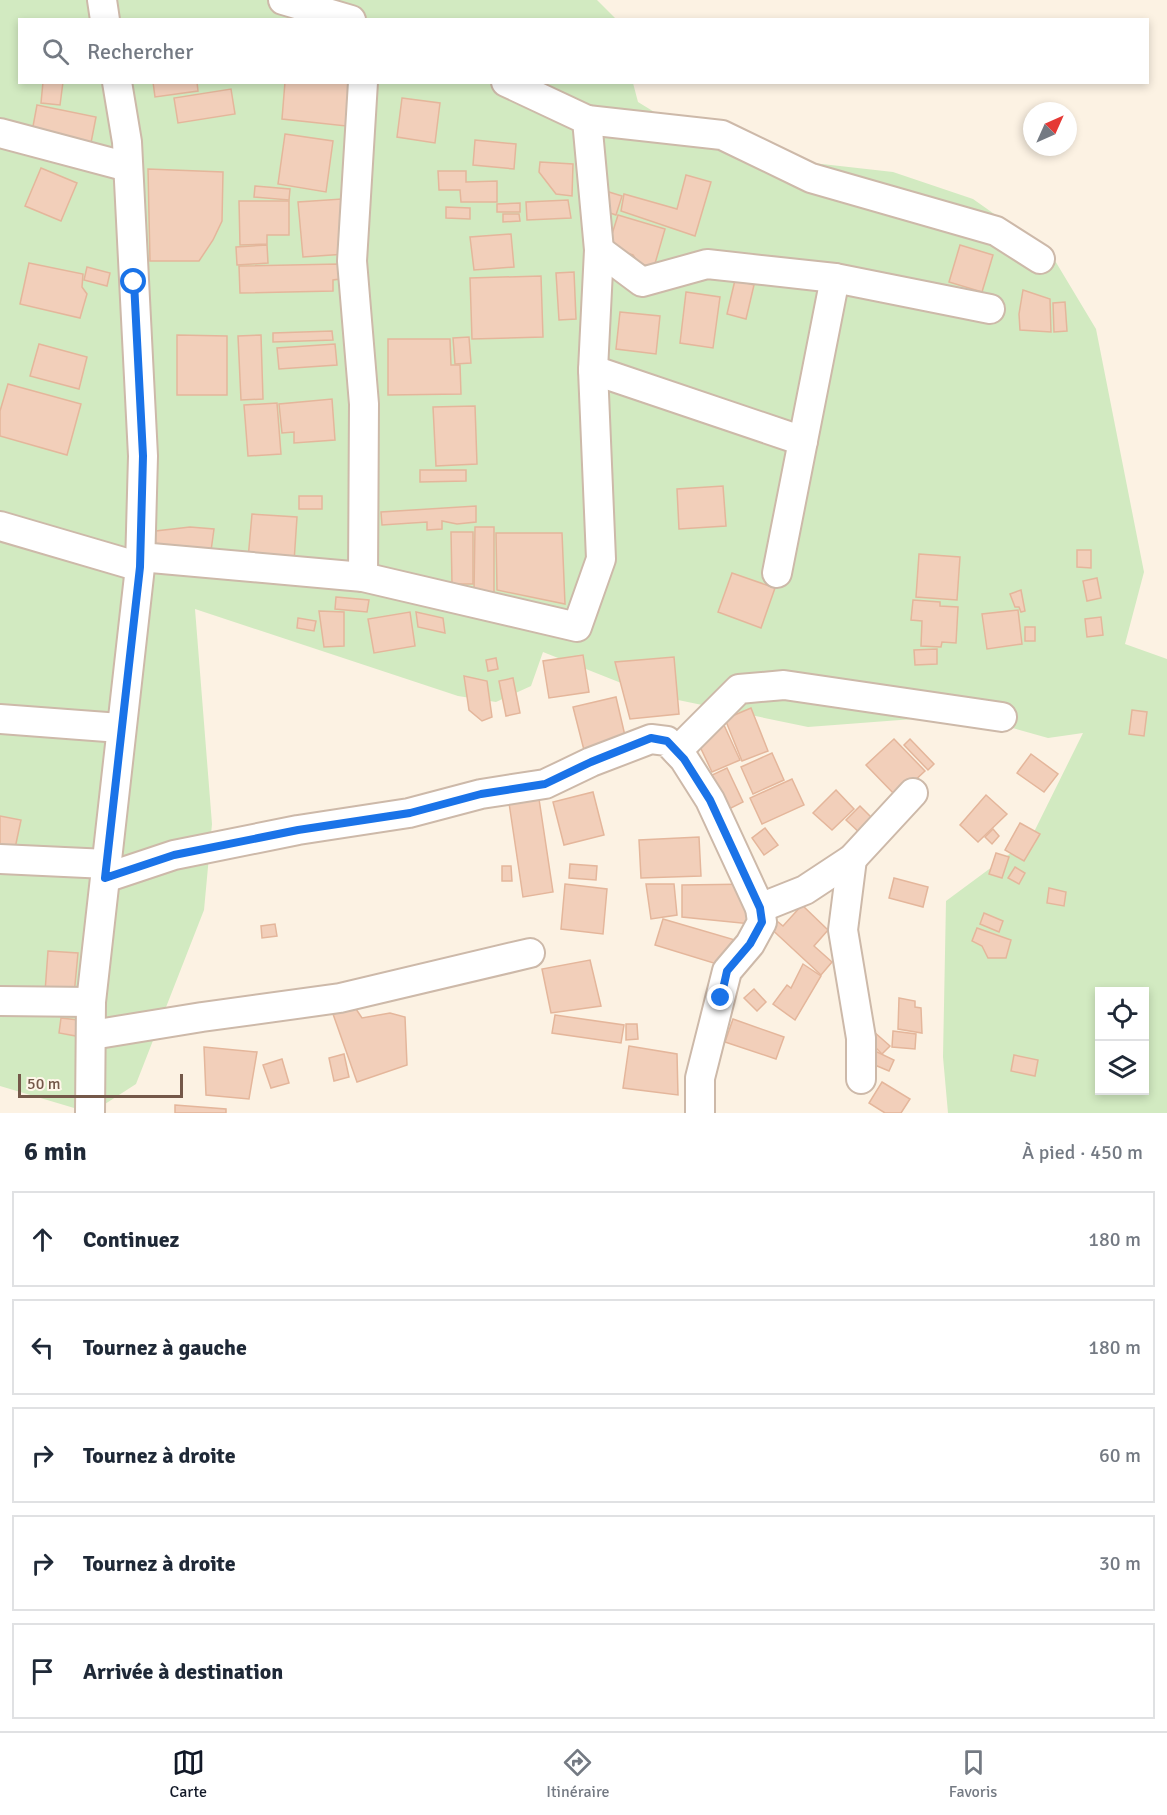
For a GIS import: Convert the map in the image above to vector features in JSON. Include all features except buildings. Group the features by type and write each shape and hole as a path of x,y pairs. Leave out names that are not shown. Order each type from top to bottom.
{"street":[{"path":"102,0 105,18"},
{"path":"283,0 337,17"},
{"path":"90,1113 91,1002 140,562 143,456 127,142 117,84"},
{"path":"363,84 352,261 364,404 363,577"},
{"path":"510,84 587,120 722,135 811,178 996,231 1040,259"},
{"path":"0,526 140,562 363,577 578,627 601,559 593,370 598,250 587,120"},
{"path":"0,133 128,167"},
{"path":"598,250 642,282 707,264 835,278 990,309"},
{"path":"777,573 835,278"},
{"path":"593,370 803,441"},
{"path":"677,751 739,689 784,685 1002,717"},
{"path":"0,719 120,728"},
{"path":"0,859 106,871 298,830 410,813 481,794 545,784 591,762 651,738 667,741 684,759 710,800 760,908 762,922 750,944 727,971 700,1078 700,1113"},
{"path":"760,908 805,890 852,859 913,793"},
{"path":"852,859 843,930 861,1038 861,1079"},
{"path":"92,1035 340,998 530,953"},
{"path":"0,1001 91,1002"}],"green space":[{"path":"0,0 597,0 615,18 18,18 18,84 633,84 638,102 669,121 750,156 893,172 973,199 1051,254 1096,329 1144,572 1125,644 1167,659 1167,1113 948,1113 943,1057 946,901 1031,838 1083,733 1048,738 966,715 808,727 649,694 543,652 531,686 496,702 458,696 195,609 212,824 204,910 136,1084 91,1113 0,1086"}],"route":[{"path":"134,282 143,456 140,567 120,728 105,878 174,855 298,830 410,813 481,794 545,784 591,762 651,738 667,741 684,759 710,800 760,908 762,922 750,944 727,971 721,998"}]}
